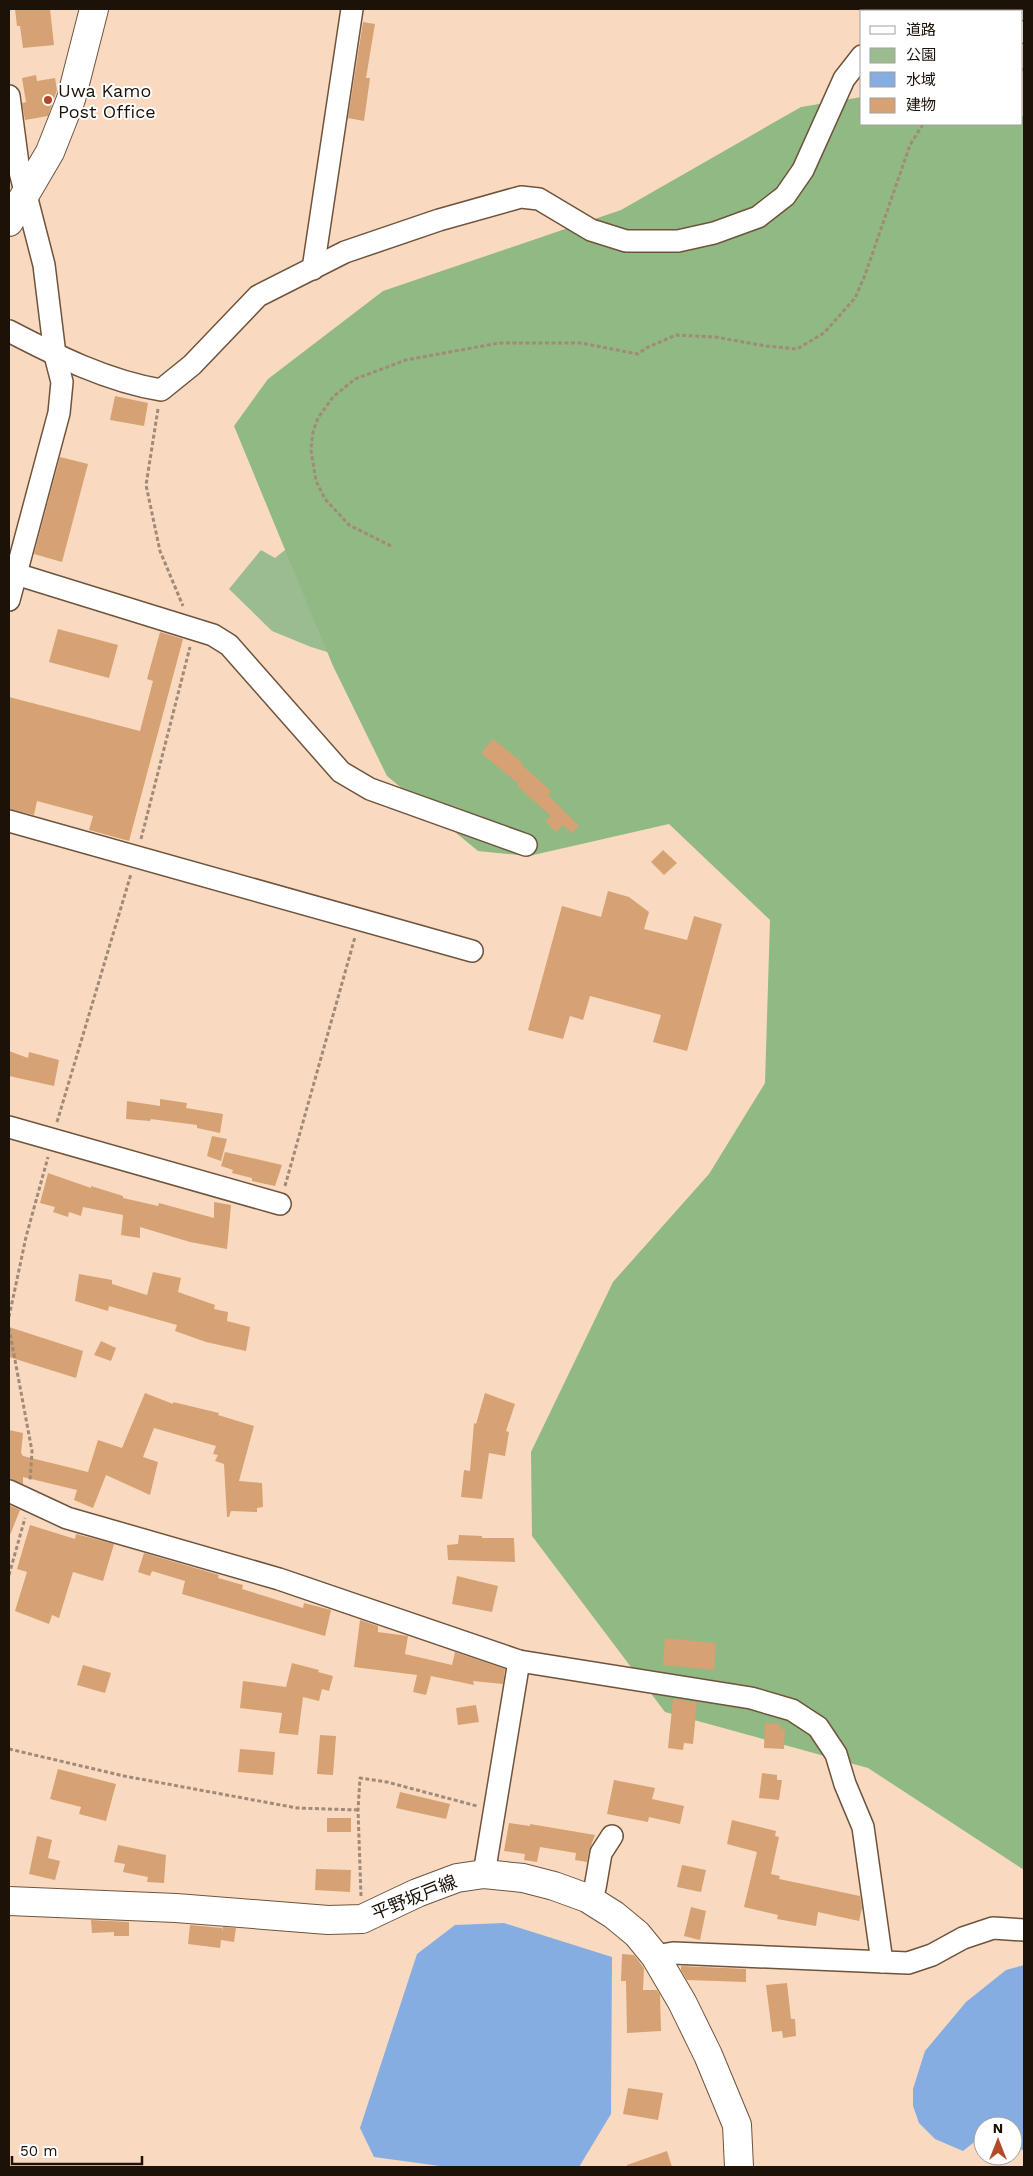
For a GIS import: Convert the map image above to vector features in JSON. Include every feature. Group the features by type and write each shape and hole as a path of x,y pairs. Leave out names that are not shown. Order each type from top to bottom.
{"main road":[{"path":"9,222 50,152 71,98 94,9"},
{"name":"平野坂戸線","path":"9,1901 176,1908 328,1920 362,1919 417,1893 457,1878 484,1874 523,1878 554,1886 587,1898 614,1915 637,1934 655,1956 682,2002 708,2055 737,2125 739,2167"}],"street":[{"path":"313,269 352,9"},
{"path":"9,331 55,355 102,374 140,386 161,390 192,365 258,296 346,252 440,220 521,197 539,199 590,230 626,241 678,241 714,233 758,217 785,196 803,170 844,79 860,59"},
{"path":"9,96 18,164 44,265 55,355 62,382 59,413 9,600"},
{"path":"16,574 212,635 229,645 341,772 370,790 526,844"},
{"path":"9,821 472,951"},
{"path":"9,1127 280,1204"},
{"path":"9,1491 67,1518 279,1579 518,1661 751,1698 792,1710 818,1726 836,1754 845,1784 863,1827 882,1962"},
{"path":"484,1874 518,1661"},
{"path":"587,1898 595,1888 601,1853 612,1836"},
{"path":"655,1956 673,1953 908,1963 932,1955 963,1938 992,1928 1024,1930"}],"path":[{"path":"391,546 349,525 325,499 316,481 311,450 313,432 318,418 333,397 355,379 406,360 499,343 581,343 638,354 646,348 676,335 715,337 797,350 824,333 855,298 865,275 910,145 922,125"},
{"path":"9,1316 26,1237 52,1140 136,856 164,743 186,666 194,628 172,583 160,551 146,485 161,390"},
{"path":"280,1204 360,920"},
{"path":"9,1328 32,1450 29,1501 9,1575"},
{"path":"9,1749 124,1776 297,1808 358,1810"},
{"path":"362,1919 358,1810 360,1778 386,1782 495,1810"}],"green space":[{"path":"860,97 860,125 1023,125 1024,116 1024,1870 868,1768 665,1712 532,1536 531,1452 613,1282 709,1174 765,1083 770,920 669,824 529,856 478,851 387,776 333,666 234,426 268,379 383,291 621,210 801,107"},
{"path":"295,542 366,664 311,647 272,631 229,589 261,550 275,558"}],"water":[{"path":"504,1923 612,1957 611,2114 579,2167 447,2167 374,2157 360,2128 417,1954 455,1925"},
{"path":"1024,1965 1024,2151 1023,2116 973,2116 973,2143 963,2151 935,2139 919,2123 913,2106 913,2089 925,2051 966,2002 1006,1970"}],"building":[{"path":"15,9 50,9 54,45 23,48"},
{"path":"363,22 375,24 366,78 370,78 364,121 348,118"},
{"path":"36,75 37,81 55,78 57,90 48,116 25,120 22,103 26,102 22,78"},
{"path":"115,396 148,403 144,426 110,420"},
{"path":"60,457 88,464 62,562 34,554"},
{"path":"58,629 118,645 109,678 49,662"},
{"path":"160,632 183,639 129,841 89,830 93,816 37,801 34,815 9,809 9,697 140,731 153,681 147,679"},
{"path":"493,739 522,762 521,764 551,791 548,795 579,826 572,833 563,825 556,832 545,821 551,816 517,786 519,784 481,753"},
{"path":"663,850 677,863 664,875 651,862"},
{"path":"608,891 629,897 649,912 644,929 687,940 694,916 722,924 687,1051 653,1042 661,1015 590,996 583,1020 570,1016 563,1039 528,1030 562,906 601,917"},
{"path":"9,1051 28,1058 29,1052 59,1060 54,1086 9,1076"},
{"path":"160,1099 187,1103 186,1108 223,1114 220,1133 197,1128 197,1125 151,1119 150,1121 126,1119 127,1101 160,1106"},
{"path":"212,1136 227,1139 221,1161 207,1156"},
{"path":"225,1152 282,1165 275,1186 252,1181 252,1178 232,1173 233,1170 221,1166"},
{"path":"48,1173 91,1188 91,1186 123,1196 123,1198 158,1206 159,1203 214,1218 214,1202 231,1205 227,1249 190,1242 140,1227 140,1238 121,1235 123,1215 83,1207 81,1216 69,1212 68,1217 53,1212 55,1207 40,1203"},
{"path":"153,1272 181,1278 178,1292 215,1305 214,1309 228,1312 227,1321 250,1327 246,1351 206,1342 175,1331 177,1325 109,1306 108,1311 75,1301 79,1274 112,1280 112,1284 147,1295"},
{"path":"9,1327 83,1351 76,1378 9,1357"},
{"path":"101,1341 116,1348 111,1361 94,1355"},
{"path":"145,1393 173,1404 173,1402 219,1413 218,1415 254,1426 239,1481 262,1483 263,1507 257,1508 257,1512 231,1511 229,1517 227,1517 224,1464 215,1461 218,1455 213,1454 216,1446 154,1428 143,1457 158,1462 150,1495 106,1475 93,1508 74,1500 77,1490 23,1477 23,1484 9,1479 9,1430 23,1433 21,1453 23,1456 88,1472 98,1440 122,1448"},
{"path":"485,1393 515,1404 506,1431 509,1432 505,1456 489,1453 482,1499 461,1497 464,1470 470,1471 474,1423 476,1424"},
{"path":"9,1505 20,1510 10,1535 9,1535"},
{"path":"30,1525 75,1539 76,1534 114,1544 103,1581 73,1572 59,1618 52,1615 49,1624 15,1611 27,1572 17,1569"},
{"path":"459,1535 482,1536 482,1538 514,1538 515,1562 448,1560 447,1545 458,1544"},
{"path":"144,1553 219,1575 218,1578 243,1585 242,1589 303,1608 304,1603 331,1610 325,1636 182,1594 185,1581 152,1571 150,1576 138,1572"},
{"path":"457,1576 498,1586 492,1612 452,1604"},
{"path":"360,1620 378,1626 378,1632 408,1636 405,1654 452,1665 455,1652 505,1669 503,1684 473,1681 474,1685 431,1676 426,1695 413,1692 417,1675 354,1667"},
{"path":"665,1638 716,1643 714,1670 663,1665"},
{"path":"292,1663 333,1676 329,1691 322,1689 319,1701 303,1697 298,1735 279,1733 282,1713 240,1708 243,1681 286,1687"},
{"path":"83,1665 111,1673 105,1693 77,1685"},
{"path":"673,1699 697,1702 693,1744 684,1743 683,1750 668,1748"},
{"path":"476,1705 479,1722 458,1725 456,1708"},
{"path":"765,1723 781,1724 780,1729 785,1729 784,1749 764,1748"},
{"path":"320,1735 336,1736 333,1775 317,1774"},
{"path":"240,1749 275,1752 273,1775 238,1772"},
{"path":"58,1769 116,1784 106,1821 79,1814 81,1807 50,1799"},
{"path":"762,1773 777,1775 777,1780 782,1780 779,1800 759,1798"},
{"path":"614,1780 655,1788 652,1799 684,1806 680,1824 649,1817 648,1822 607,1814"},
{"path":"400,1792 450,1804 446,1819 396,1808"},
{"path":"327,1818 351,1818 351,1832 327,1832"},
{"path":"732,1820 776,1831 775,1836 779,1837 771,1874 780,1876 779,1879 860,1896 862,1908 859,1921 818,1912 816,1926 777,1919 778,1915 744,1907 757,1852 727,1844"},
{"path":"509,1823 530,1826 530,1824 595,1835 587,1862 575,1860 576,1853 540,1847 537,1862 524,1860 525,1854 504,1851"},
{"path":"37,1836 52,1840 48,1858 60,1861 55,1880 29,1874"},
{"path":"118,1845 166,1855 164,1883 147,1882 148,1877 123,1872 125,1864 114,1862"},
{"path":"682,1865 706,1870 701,1892 677,1887"},
{"path":"316,1869 351,1870 350,1892 315,1890"},
{"path":"691,1907 706,1911 700,1940 684,1936"},
{"path":"91,1920 129,1922 129,1936 114,1936 114,1932 92,1933"},
{"path":"190,1925 222,1928 222,1931 223,1927 236,1928 234,1942 221,1940 220,1948 188,1944"},
{"path":"622,1954 634,1955 644,1968 643,1990 657,1990 660,1995 661,2031 627,2033 626,1981 621,1981"},
{"path":"681,1966 746,1969 746,1982 687,1980 681,1970"},
{"path":"787,1983 791,2019 795,2019 796,2036 783,2038 782,2031 772,2032 766,1985"},
{"path":"628,2088 663,2093 658,2120 623,2114"},
{"path":"667,2151 672,2167 627,2167 627,2165"}],"place":[{"name":"Uwa Kamo Post Office","path":"48,100"}]}
